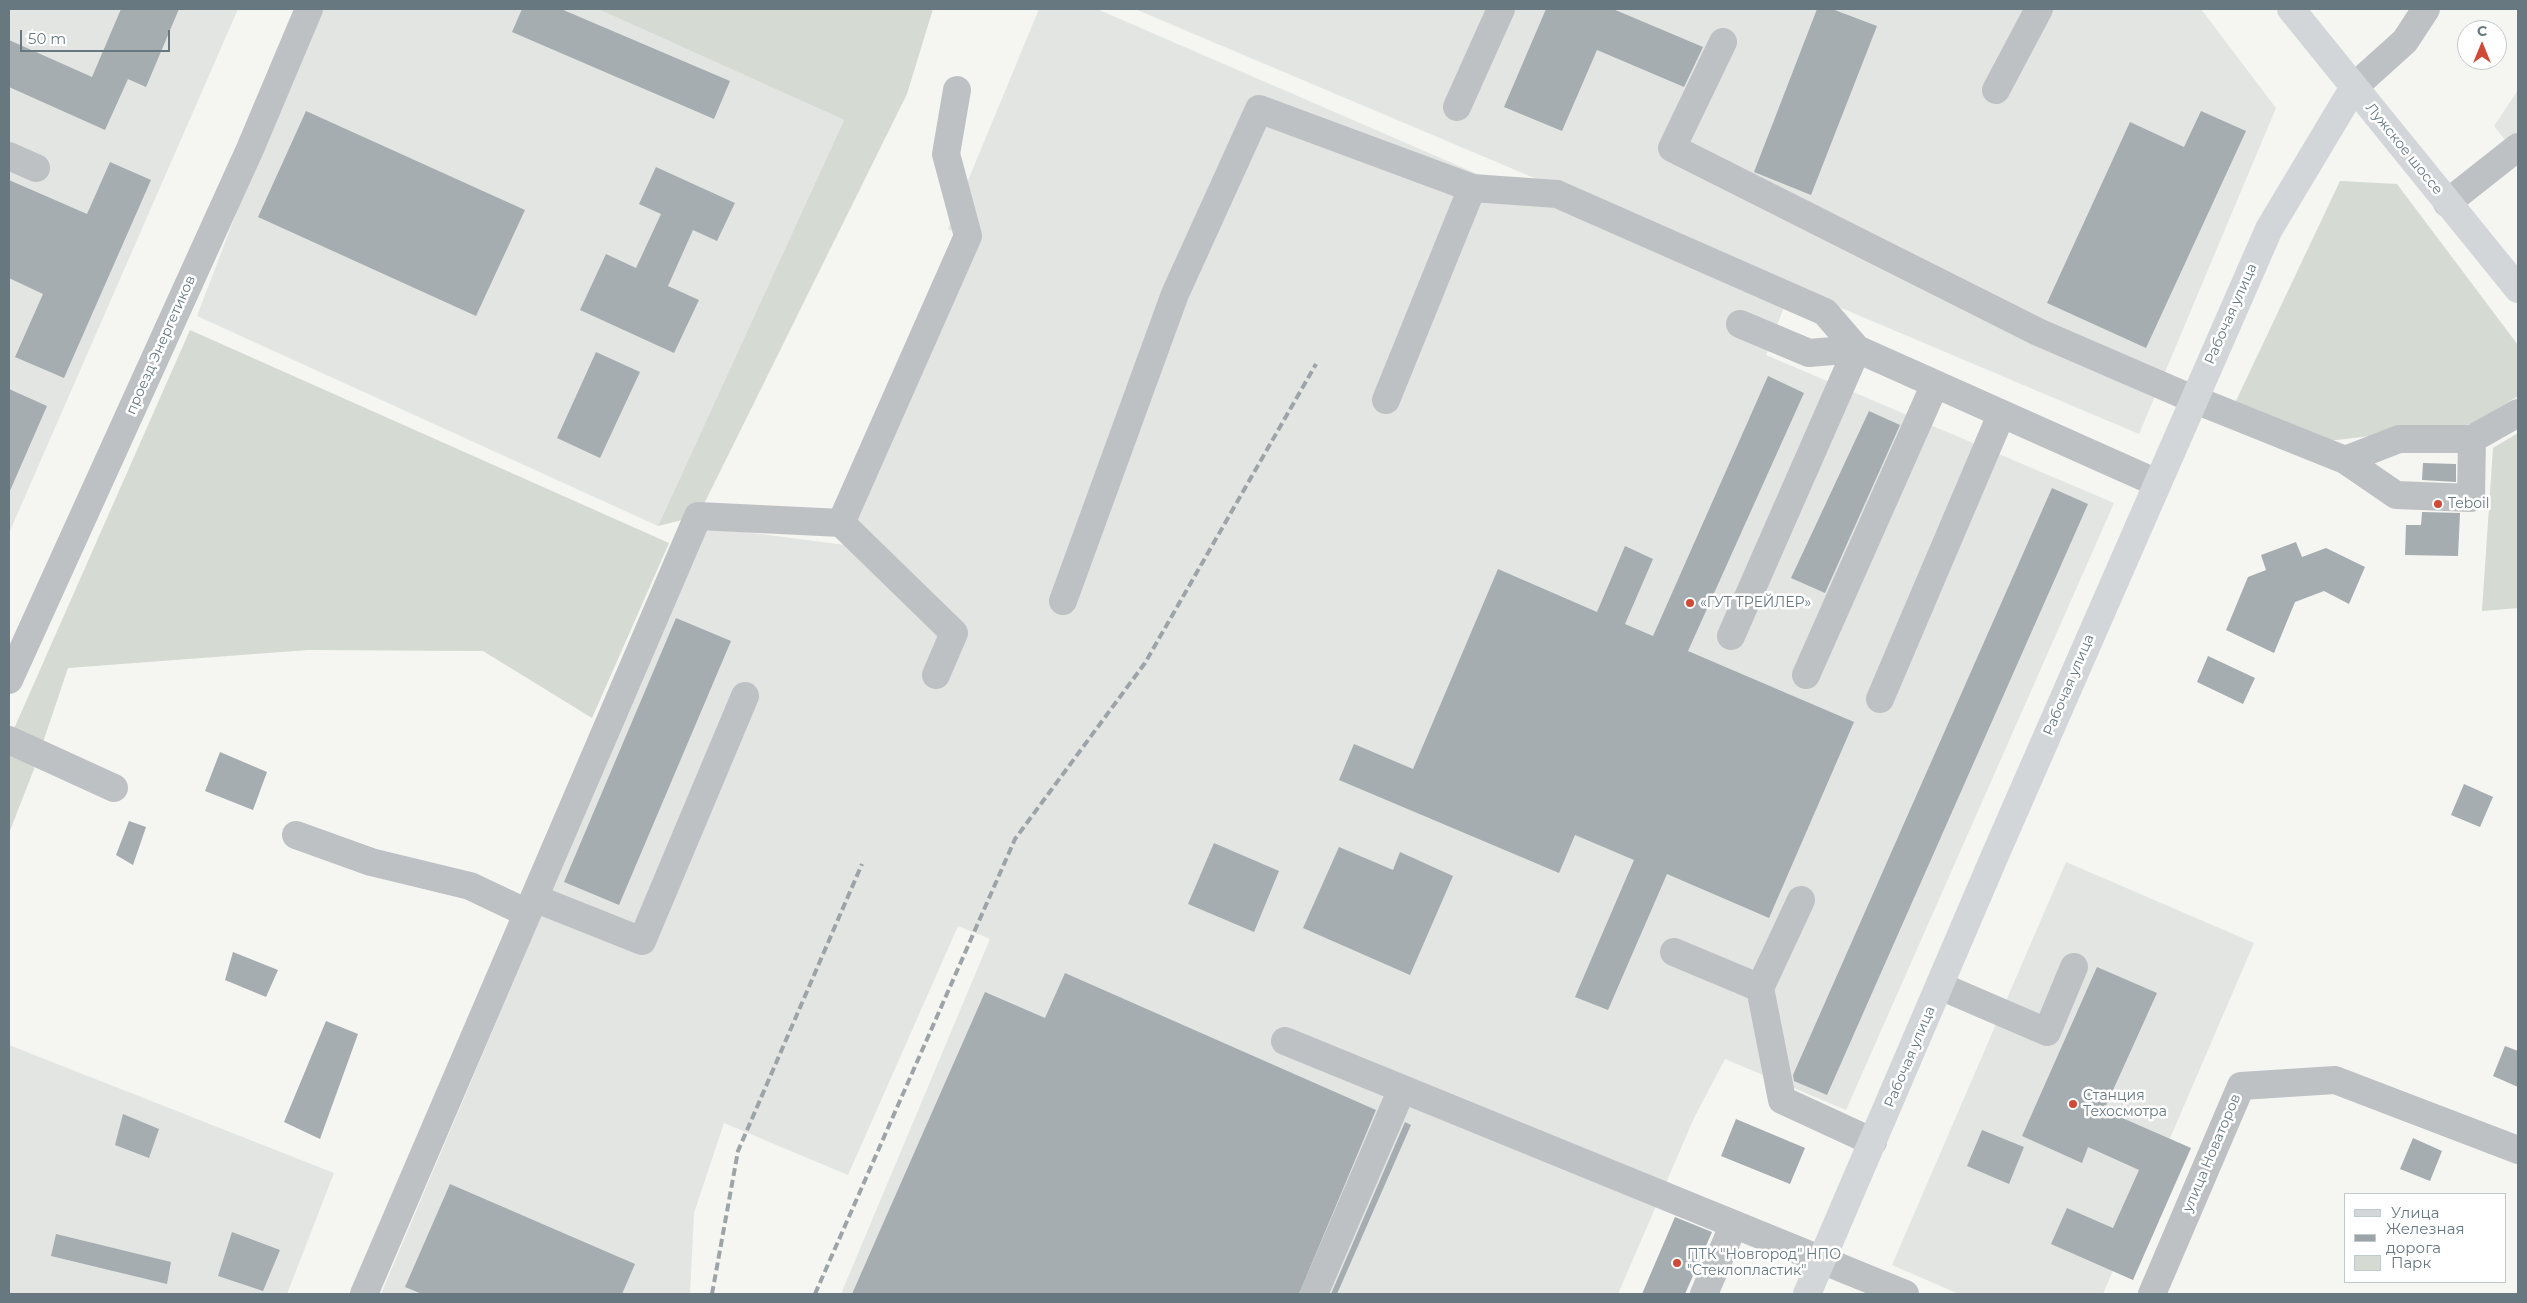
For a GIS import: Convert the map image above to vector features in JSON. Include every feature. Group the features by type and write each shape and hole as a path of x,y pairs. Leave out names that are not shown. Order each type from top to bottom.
{"main road":[{"name":"Лужское шоссе","path":"2291,9 2518,289"},
{"name":"Рабочая улица","path":"1807,1294 2156,483 2269,229 2354,87"}],"street":[{"name":"проезд Энергетиков","path":"12,663 250,150 309,9"},
{"path":"1457,107 1500,9"},
{"path":"1996,90 2039,9"},
{"path":"2354,87 2404,41 2426,9"},
{"path":"1723,42 1672,148 2038,332 2193,399 2345,460 2396,495 2471,498 2472,439"},
{"path":"841,523 968,236 946,154 957,90"},
{"path":"1063,601 1174,294 1259,109 1472,188 1557,194 1825,312 1857,349 2156,483"},
{"path":"2447,203 2518,148"},
{"path":"9,156 36,168"},
{"path":"1386,400 1472,188"},
{"path":"1740,324 1809,353 1857,349"},
{"path":"1731,636 1857,349"},
{"path":"1806,675 1935,384"},
{"path":"2345,460 2399,439 2472,439 2518,413"},
{"path":"1880,699 2001,415"},
{"path":"364,1294 698,516 841,523 954,633 936,675"},
{"path":"296,835 371,862 470,886 642,940 745,696"},
{"path":"9,740 114,788"},
{"path":"1801,900 1760,988 1782,1100 1873,1142"},
{"path":"1674,952 1760,988"},
{"path":"1940,986 2047,1032 2074,967"},
{"path":"1285,1041 1905,1294"},
{"name":"улица Новаторов","path":"2152,1294 2241,1086 2335,1080 2518,1150"},
{"path":"1314,1294 1402,1089"},
{"path":"1704,1294 1734,1224"}],"shaded area":[{"path":"9,9 238,9 9,533"},
{"path":"314,9 598,9 844,120 658,526 197,316"},
{"path":"1039,9 1097,9 1784,307 1766,355 2114,503 1846,1110 1725,1059 1694,1118 1618,1294 841,1294 990,939 958,926 848,1175 724,1123 694,1213 690,1294 381,1294 706,527 845,545 977,243 948,229"},
{"path":"1135,9 2201,9 2276,108 2139,434"},
{"path":"2518,90 2518,156 2494,126"},
{"name":"Станция Техосмотра","path":"2066,862 2254,943 2103,1294 1959,1294 1892,1265"},
{"path":"9,1045 334,1173 287,1294 9,1294"}],"green space":[{"path":"598,9 933,9 907,94 698,516 658,526 844,120"},
{"path":"2340,181 2397,184 2518,345 2518,396 2473,424 2328,441 2234,405"},
{"path":"190,330 669,543 592,718 483,651 308,650 68,668 34,769 9,833 9,740"},
{"path":"2518,433 2518,608 2482,611 2493,448"}],"building":[{"path":"121,9 179,9 146,87 128,79 105,130 9,87 9,40 92,77"},
{"path":"522,9 561,9 730,81 714,119 512,32"},
{"path":"1546,9 1613,9 1703,47 1684,87 1597,50 1562,131 1504,107"},
{"path":"1817,9 1832,9 1877,26 1811,195 1754,172"},
{"path":"306,111 525,210 476,316 258,217"},
{"path":"2201,111 2246,131 2146,348 2047,303 2130,122 2184,147"},
{"path":"110,162 151,180 64,378 15,357 43,294 9,278 9,180 87,214"},
{"path":"656,167 735,203 717,241 693,230 668,286 699,300 674,353 580,310 606,254 636,268 661,214 639,204"},
{"path":"596,352 640,372 600,458 557,438"},
{"path":"1768,376 1804,393 1688,651 1854,722 1769,918 1667,874 1608,1010 1575,997 1634,860 1575,835 1559,873 1339,780 1354,744 1413,769 1498,569 1597,612 1625,546 1653,559 1625,624 1653,636"},
{"path":"9,389 47,406 9,493"},
{"path":"1869,411 1900,425 1825,593 1791,578"},
{"path":"2423,463 2456,464 2456,482 2422,480"},
{"path":"2052,488 2088,504 1827,1095 1794,1081 1793,1075"},
{"path":"2422,512 2460,513 2458,556 2405,555 2406,525 2421,525"},
{"path":"2296,542 2302,557 2326,548 2365,567 2349,604 2324,591 2295,602 2274,653 2226,630 2248,577 2266,570 2261,555"},
{"path":"676,618 731,641 619,905 564,882"},
{"path":"2208,656 2255,678 2243,704 2197,682"},
{"path":"220,752 267,772 253,810 205,791"},
{"path":"2464,784 2493,797 2480,827 2451,815"},
{"path":"129,821 146,827 133,865 116,855"},
{"path":"1214,843 1279,871 1254,932 1188,904"},
{"path":"1339,847 1393,870 1400,852 1453,876 1410,975 1303,928"},
{"path":"233,952 278,970 266,997 225,980"},
{"path":"2097,967 2157,993 2104,1110 2191,1148 2133,1280 2051,1244 2067,1208 2113,1228 2139,1170 2088,1147 2082,1163 2022,1136"},
{"path":"1065,973 1376,1110 1299,1294 852,1294 985,992 1045,1018"},
{"path":"326,1021 358,1034 320,1139 284,1122"},
{"path":"2505,1046 2518,1051 2518,1087 2493,1076"},
{"path":"123,1114 159,1129 149,1158 115,1145"},
{"path":"1736,1119 1805,1148 1790,1184 1721,1156"},
{"path":"1405,1122 1411,1125 1337,1294 1331,1294"},
{"path":"1982,1130 2024,1147 2009,1184 1967,1166"},
{"path":"2413,1138 2442,1151 2430,1181 2400,1169"},
{"path":"450,1184 635,1264 622,1294 422,1294 405,1287"},
{"name":"ПТК \"Новгород\" НПО \"Стеклопластик\"","path":"1675,1217 1712,1232 1685,1294 1642,1294"},
{"path":"232,1232 280,1250 263,1291 218,1276"},
{"path":"56,1234 171,1262 167,1284 51,1256"}],"railway":[{"path":"815,1294 1015,839 1145,663 1316,364"},
{"path":"712,1294 738,1151 862,864"}],"place":[{"name":"Teboil","path":"2438,504"},
{"name":"«ГУТ ТРЕЙЛЕР»","path":"1690,603"},
{"name":"Станция Техосмотра","path":"2073,1104"},
{"name":"ПТК \"Новгород\" НПО \"Стеклопластик\"","path":"1677,1263"}]}
